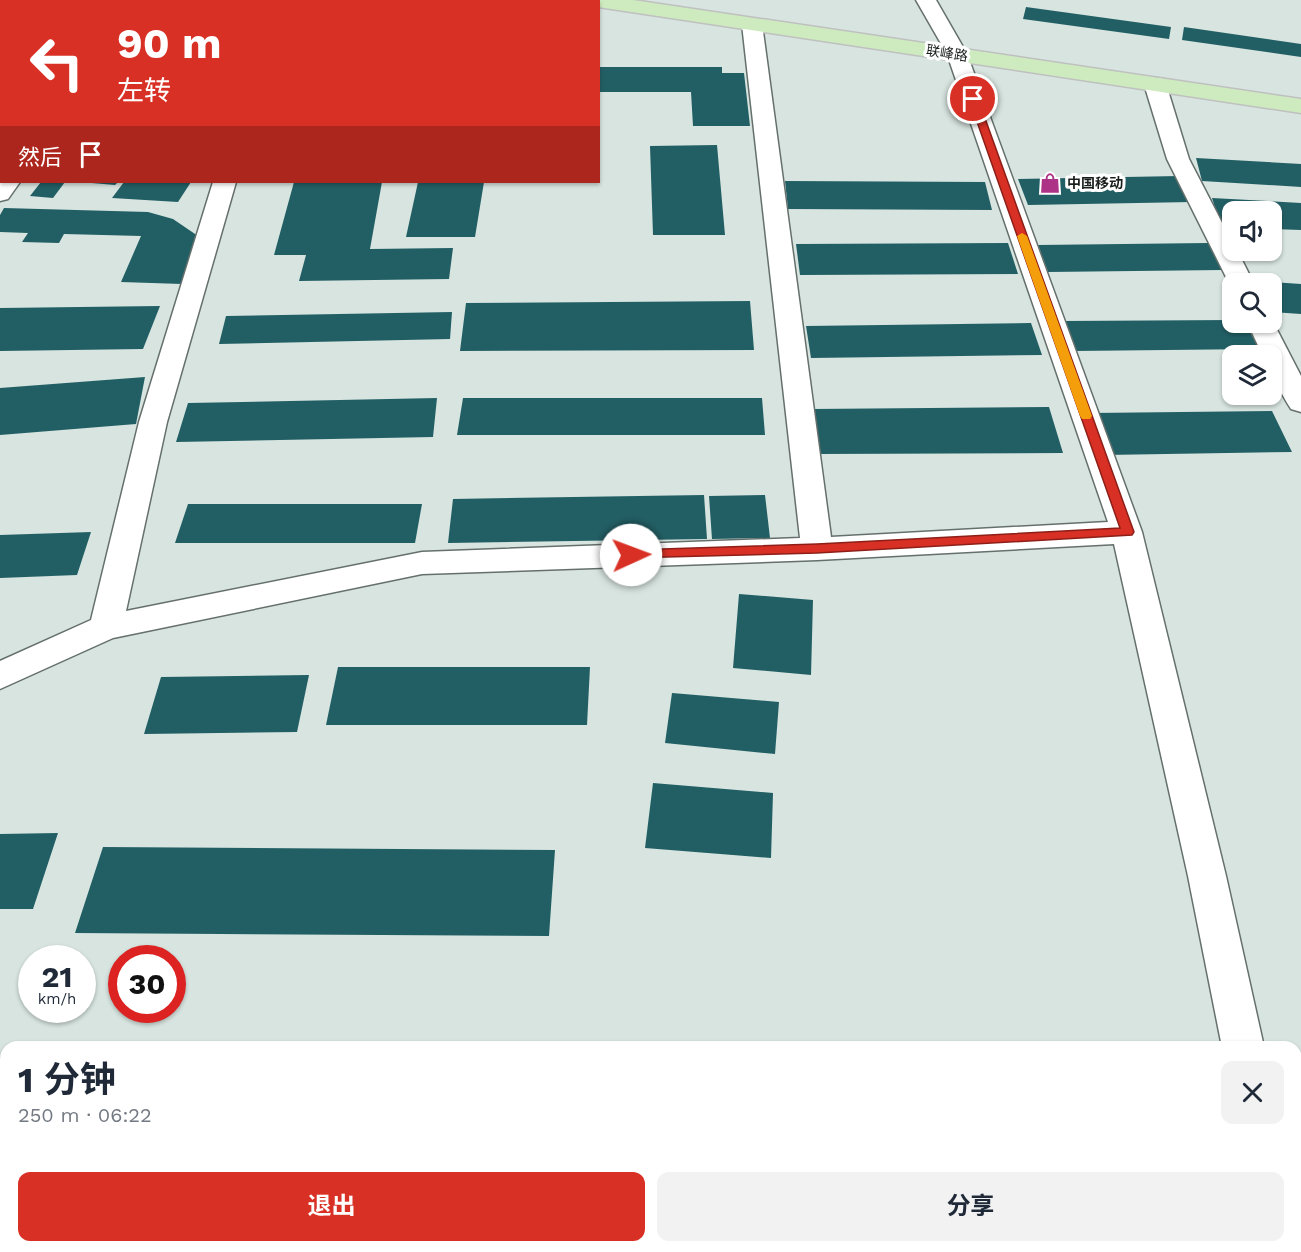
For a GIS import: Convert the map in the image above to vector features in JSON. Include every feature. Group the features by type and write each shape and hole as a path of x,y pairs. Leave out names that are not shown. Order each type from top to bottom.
{"main road":[{"name":"联峰路","path":"600,1 1301,106"}],"street":[{"path":"926,0 957,54 1127,532 1207,876 1242,1041"},
{"path":"752,24 817,549"},
{"path":"1155,84 1178,159 1235,273"},
{"path":"106,627 153,422 224,183"},
{"path":"1266,333 1301,403"},
{"path":"0,676 106,627 422,562 817,549 1127,532"}],"building":[{"path":"1026,7 1171,27 1169,39 1023,19"},
{"path":"1184,27 1301,44 1301,57 1182,40"},
{"path":"600,67 722,67 722,73 744,73 750,126 693,126 691,92 600,92"},
{"path":"717,145 725,235 653,235 650,146"},
{"path":"1196,158 1301,164 1301,187 1202,181"},
{"path":"1179,176 1192,202 1028,205 1018,179"},
{"path":"785,181 985,182 992,210 788,209"},
{"path":"40,183 64,183 53,198 30,196"},
{"path":"92,183 117,183 115,185"},
{"path":"123,183 190,183 178,202 112,198"},
{"path":"294,183 382,183 370,249 453,248 449,279 299,281 306,255 274,255"},
{"path":"418,183 484,183 475,237 406,237"},
{"path":"1212,198 1265,201 1222,201 1221,226"},
{"path":"1282,202 1301,203 1301,230 1282,229"},
{"path":"4,208 148,212 173,219 198,236 182,284 121,282 141,236 64,234 59,243 22,242 28,233 0,232 0,215"},
{"path":"1008,243 1018,274 800,275 796,244"},
{"path":"1208,243 1222,270 1048,272 1038,245"},
{"path":"1282,283 1301,284 1301,314 1282,313"},
{"path":"750,301 754,350 460,351 466,303"},
{"path":"160,306 143,349 0,351 0,308"},
{"path":"452,312 450,339 219,344 226,316"},
{"path":"1222,320 1222,333 1251,333 1257,345 1222,345 1222,349 1074,351 1063,321"},
{"path":"1031,323 1042,355 811,358 806,326"},
{"path":"145,377 136,424 0,435 0,388"},
{"path":"437,398 433,437 176,442 188,403"},
{"path":"463,398 762,398 765,435 457,435"},
{"path":"1049,407 1063,453 818,454 812,409"},
{"path":"1272,411 1292,452 1105,455 1091,413"},
{"path":"704,495 707,539 448,543 453,499"},
{"path":"765,495 770,538 712,539 709,496"},
{"path":"188,504 422,504 415,543 175,543"},
{"path":"91,532 77,575 0,578 0,535"},
{"path":"739,594 813,600 811,675 733,668"},
{"path":"338,667 590,667 587,725 326,725"},
{"path":"309,675 297,732 144,734 161,677"},
{"path":"672,693 779,702 775,754 665,743"},
{"path":"653,783 773,793 771,858 645,848"},
{"path":"58,833 33,909 0,909 0,834"},
{"path":"103,847 555,850 549,936 75,933"}],"slow traffic":[{"path":"1022,236 1086,416"}],"place":[{"name":"中国移动","path":"1050,183"}],"route":[{"path":"631,555 817,549 1127,532 973,99"}]}
